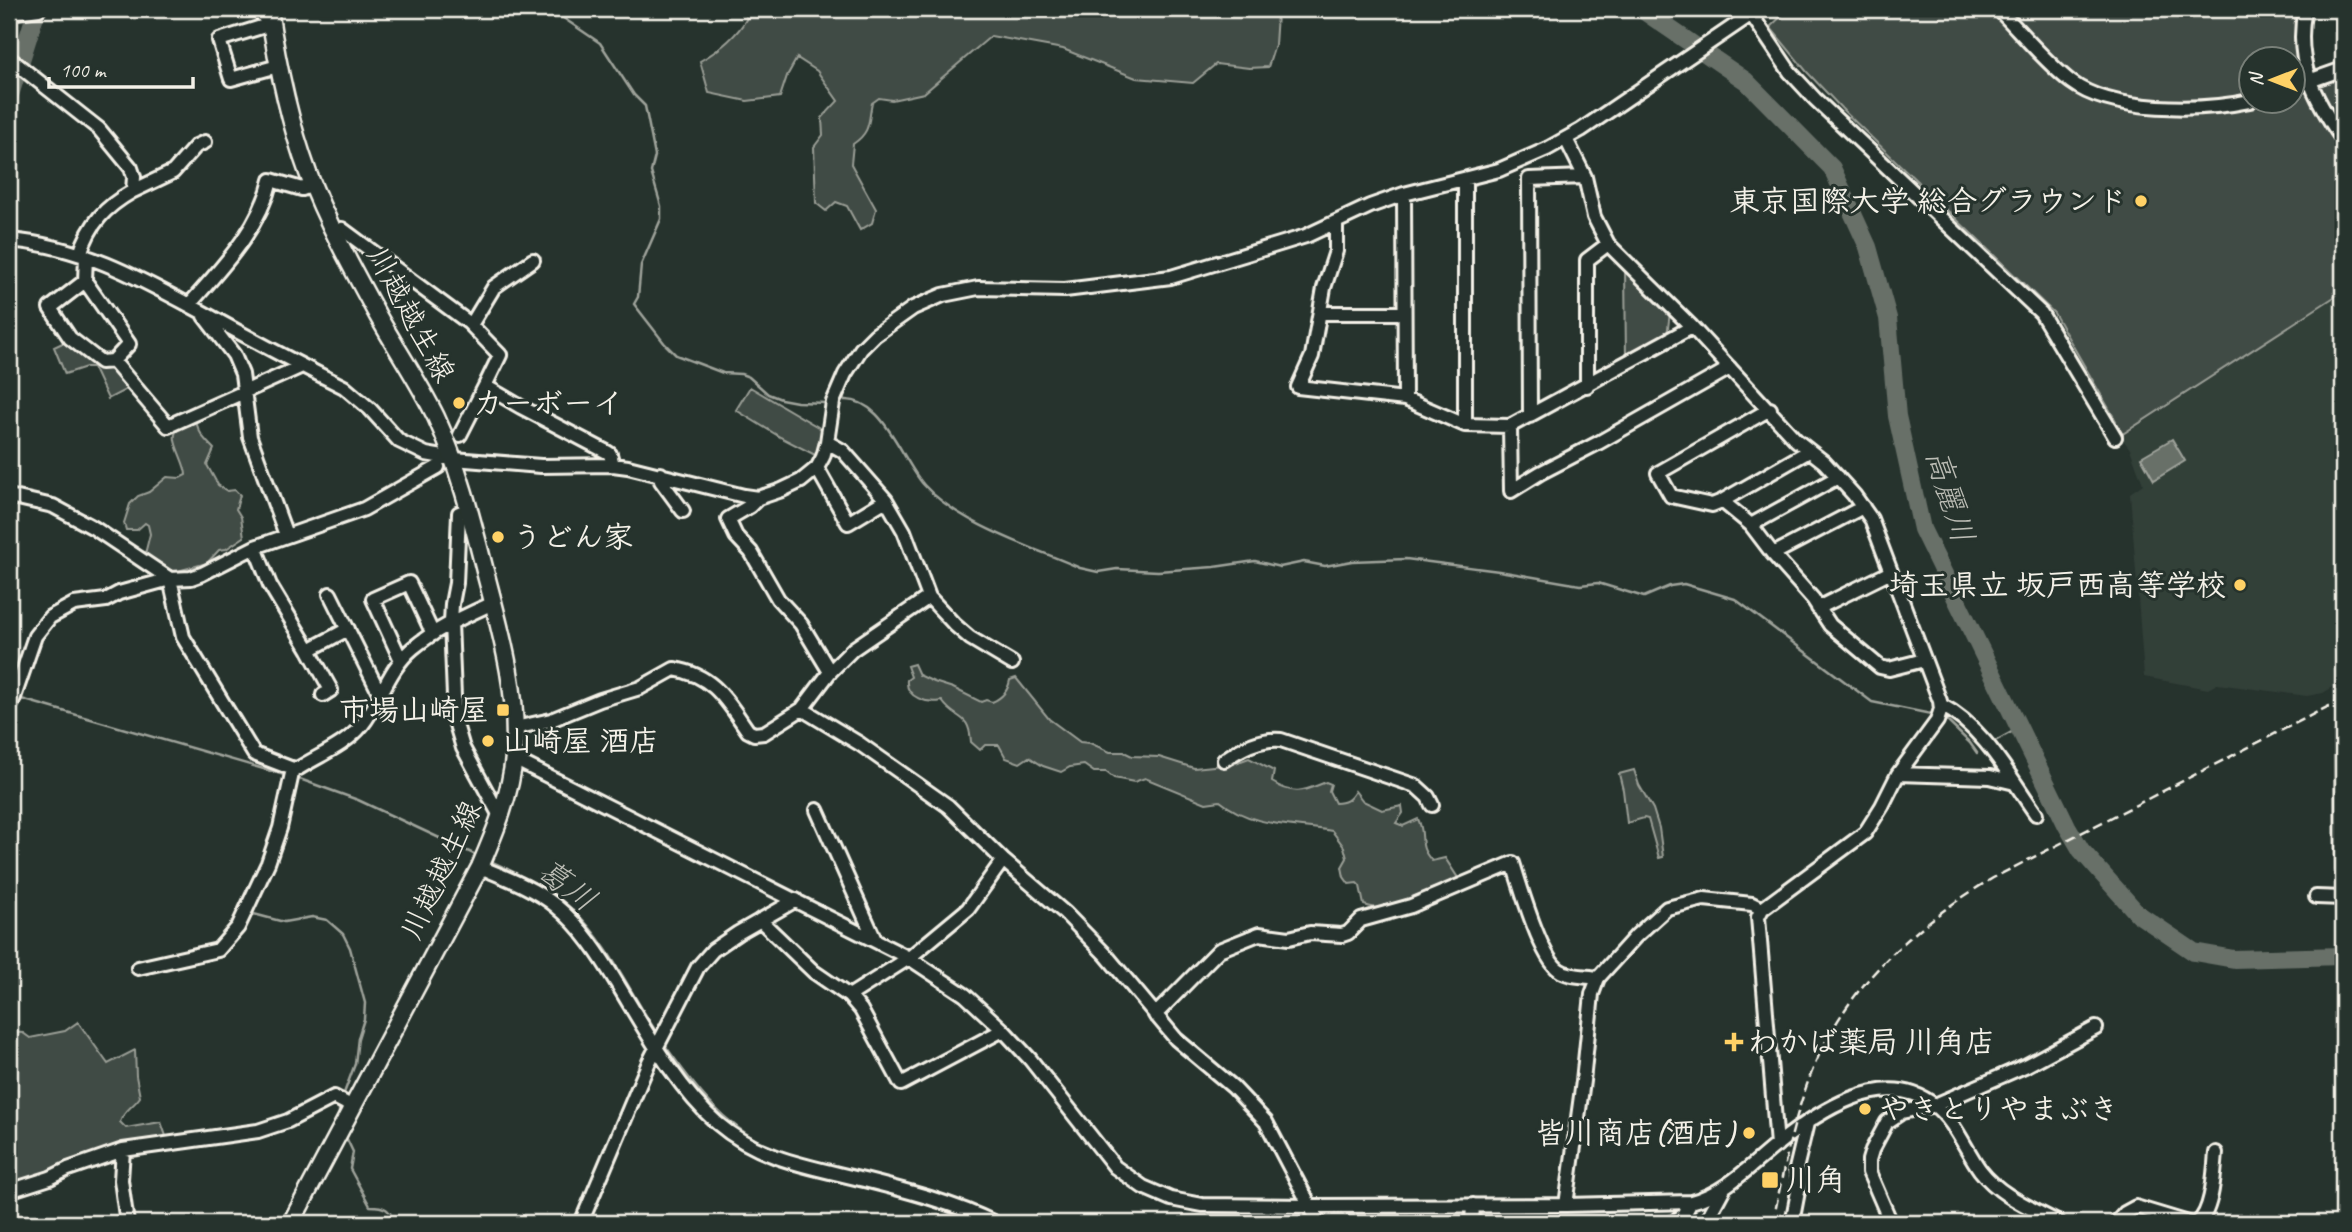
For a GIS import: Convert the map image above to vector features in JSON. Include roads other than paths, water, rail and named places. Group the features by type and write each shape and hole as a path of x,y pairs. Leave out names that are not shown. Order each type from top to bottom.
{"main road":[{"name":"川越越生線","path":"270,21 292,121 313,185 335,235 422,391 454,459 511,681 515,728 514,759 500,816 482,862 353,1107 298,1219"}],"street":[{"path":"15,12 39,9"},
{"path":"258,9 270,21 219,40 231,79 278,66"},
{"path":"1998,9 2072,82 2098,96 2113,101 2179,108 2236,103"},
{"path":"2305,9 2300,36 2308,80 2321,107 2343,140"},
{"path":"830,672 801,624 778,599 751,552 736,536 728,519 758,498 801,481 817,468 827,442 833,402 845,374 868,342 913,308 943,295 978,288 1057,291 1171,277 1306,236 1370,206 1404,194 1499,170 1581,130 1755,12 1790,72 1815,99 2041,313 2115,437"},
{"path":"9,58 99,129 131,168 134,177 133,191"},
{"path":"2308,80 2343,69"},
{"path":"1566,139 1585,177 1594,217 1608,244 1692,327 1809,451 1824,462 1871,519 1941,705 1937,721 1898,774 1882,807 1865,833 1762,909 1758,917 1777,1145"},
{"path":"85,281 50,308 70,338 102,362 113,361 129,344 85,281 83,255 87,233 102,213 133,191 173,172 196,146 205,142"},
{"path":"1530,416 1529,179 1585,177"},
{"path":"1465,179 1465,425"},
{"path":"189,305 240,247 271,180 302,189 313,185"},
{"path":"1404,194 1405,399"},
{"path":"1336,222 1336,251 1324,288 1312,356 1298,387 1405,399 1465,425 1510,426 1692,327"},
{"path":"335,235 342,229 471,325 500,355 460,435"},
{"path":"9,240 45,243 83,255 152,284 344,387 370,409 399,441 414,450 454,459 541,466 613,465 758,498"},
{"path":"1587,386 1587,260 1608,244"},
{"path":"471,325 494,287 533,260"},
{"path":"201,312 234,355 242,374 250,438 286,535"},
{"path":"1320,313 1404,313"},
{"path":"113,361 169,426 302,366"},
{"path":"1510,426 1511,491 1540,472 1598,443 1730,368"},
{"path":"485,386 607,452 613,465"},
{"path":"1770,409 1658,473 1671,496 1712,505 1809,451"},
{"path":"827,442 844,451 886,499 904,531 929,597 954,625 970,638 1012,663"},
{"path":"12,703 35,636 50,617 74,604 106,600 119,593 170,579 191,578 202,574 255,547 364,509 438,467"},
{"path":"817,468 848,523 886,499"},
{"path":"660,474 661,481 683,511"},
{"path":"1751,525 1838,477"},
{"path":"9,496 53,506 94,528 170,579 183,637 254,754 293,769 352,736 364,723 401,660 413,649 451,622 493,603"},
{"path":"1722,501 1751,525 1813,599 1830,625 1880,667 1889,669 1924,660"},
{"path":"1773,554 1863,507"},
{"path":"469,509 460,513 456,583 452,604 455,721 457,734 500,816"},
{"path":"255,547 270,585 331,690 323,695"},
{"path":"1818,608 1891,572"},
{"path":"401,660 373,600 409,583 433,634"},
{"path":"330,594 380,694"},
{"path":"515,728 551,720 600,700 640,688 674,669 693,673 719,690 748,731 754,734 764,733 802,709 830,672 853,649 929,597"},
{"path":"309,650 348,629"},
{"path":"1941,705 1961,717 2001,761 2036,814"},
{"path":"802,709 860,744 948,807 1003,860 1065,913 1106,955 1176,1039 1233,1087 1266,1122 1319,1223"},
{"path":"1224,760 1237,750 1268,739 1281,740 1416,786 1432,805"},
{"path":"514,759 875,940 909,958 965,995 1030,1059 1115,1167 1155,1194 1185,1203 1311,1206 1691,1202 1706,1198 1724,1187 1827,1110 1873,1091 1897,1090 1924,1098 1935,1105 1994,1185 2013,1199 2059,1223"},
{"path":"138,968 218,950 238,927 268,863 293,769"},
{"path":"1898,774 1990,777 2015,783"},
{"path":"817,810 875,940"},
{"path":"849,996 909,958 968,909 1003,860"},
{"path":"482,862 556,906 579,928 675,1074 716,1122 748,1146 792,1164 918,1195 978,1214 995,1223"},
{"path":"1155,1015 1219,950 1259,934 1289,938 1310,933 1342,935 1348,933 1361,920 1411,906 1513,863 1541,942 1557,969 1565,973 1598,978"},
{"path":"2316,897 2343,898"},
{"path":"1566,1205 1592,994 1598,978 1618,954 1667,908 1704,899 1752,904 1762,909"},
{"path":"581,1223 656,1047 698,967 713,950 796,900"},
{"path":"760,920 814,972 849,996 861,1010 901,1084 1003,1030"},
{"path":"1891,1223 1869,1172 1872,1150 1887,1122 1902,1112 1935,1105 2027,1065 2096,1028"},
{"path":"9,1191 123,1150 258,1131 288,1121 334,1097 353,1107"},
{"path":"1792,1223 1800,1181 1796,1169 1807,1123"},
{"path":"123,1150 121,1180 127,1223"},
{"path":"2116,1223 2125,1213 2136,1207 2189,1223 2202,1219 2207,1207 2216,1153"},
{"path":"1705,1223 1724,1187"},
{"path":"1672,1223 1684,1215 1691,1202"},
{"path":"1472,1223 1473,1205"}],"waterway":[{"path":"9,98 37,9"},
{"path":"550,9 600,43 634,95 645,106 655,156 651,172 661,206 661,219 641,265 638,297 634,304 676,355 723,373 749,377 768,394 781,399 827,403"},
{"name":"高麗川","path":"1641,9 1746,81 1832,168 1868,247 1888,318 1897,416 1922,529 2081,850 2138,914 2194,952 2234,959 2343,956"},
{"path":"837,401 853,401 866,406 878,416 924,485 956,511 997,533 1080,568 1098,572 1117,569 1158,571 1255,561 1280,567 1304,562 1325,566 1352,561 1406,559 1580,585 1598,583 1644,597 1670,586 1684,584 1735,599 1872,702 1931,714"},
{"name":"葛川","path":"18,698 288,776"},
{"path":"1945,719 1977,753"},
{"path":"1997,740 2019,728"},
{"name":"葛川","path":"294,777 358,800 478,856"},
{"name":"葛川","path":"490,861 545,889 587,924 659,1036"},
{"path":"267,879 274,863"},
{"path":"250,913 284,922 312,917 327,920 343,934 350,948 365,1003 355,1064 343,1096"},
{"name":"葛川","path":"664,1044 723,1116 770,1148"},
{"path":"339,1106 339,1119"},
{"path":"345,1135 353,1152 350,1169 370,1206 386,1209 395,1223"},
{"name":"葛川","path":"857,1172 925,1189 984,1211"},
{"name":"葛川","path":"990,1214 1013,1223"}],"railway":[{"path":"1773,1223 1794,1126 1813,1069 1827,1039 1865,984 1912,936 1993,878 2343,699"}],"place":[{"name":"東京国際大学 総合グラウンド","path":"2141,201"},
{"name":"カーボーイ","path":"459,403"},
{"name":"うどん家","path":"498,537"},
{"name":"埼玉県立 坂戸西高等学校","path":"2240,585"},
{"name":"市場山崎屋","path":"503,710"},
{"name":"山崎屋 酒店","path":"488,741"},
{"name":"わかば薬局 川角店","path":"1734,1042"},
{"name":"やきとりやまぶき","path":"1865,1109"},
{"name":"皆川商店(酒店)","path":"1749,1133"},
{"name":"川角","path":"1770,1180"}]}
